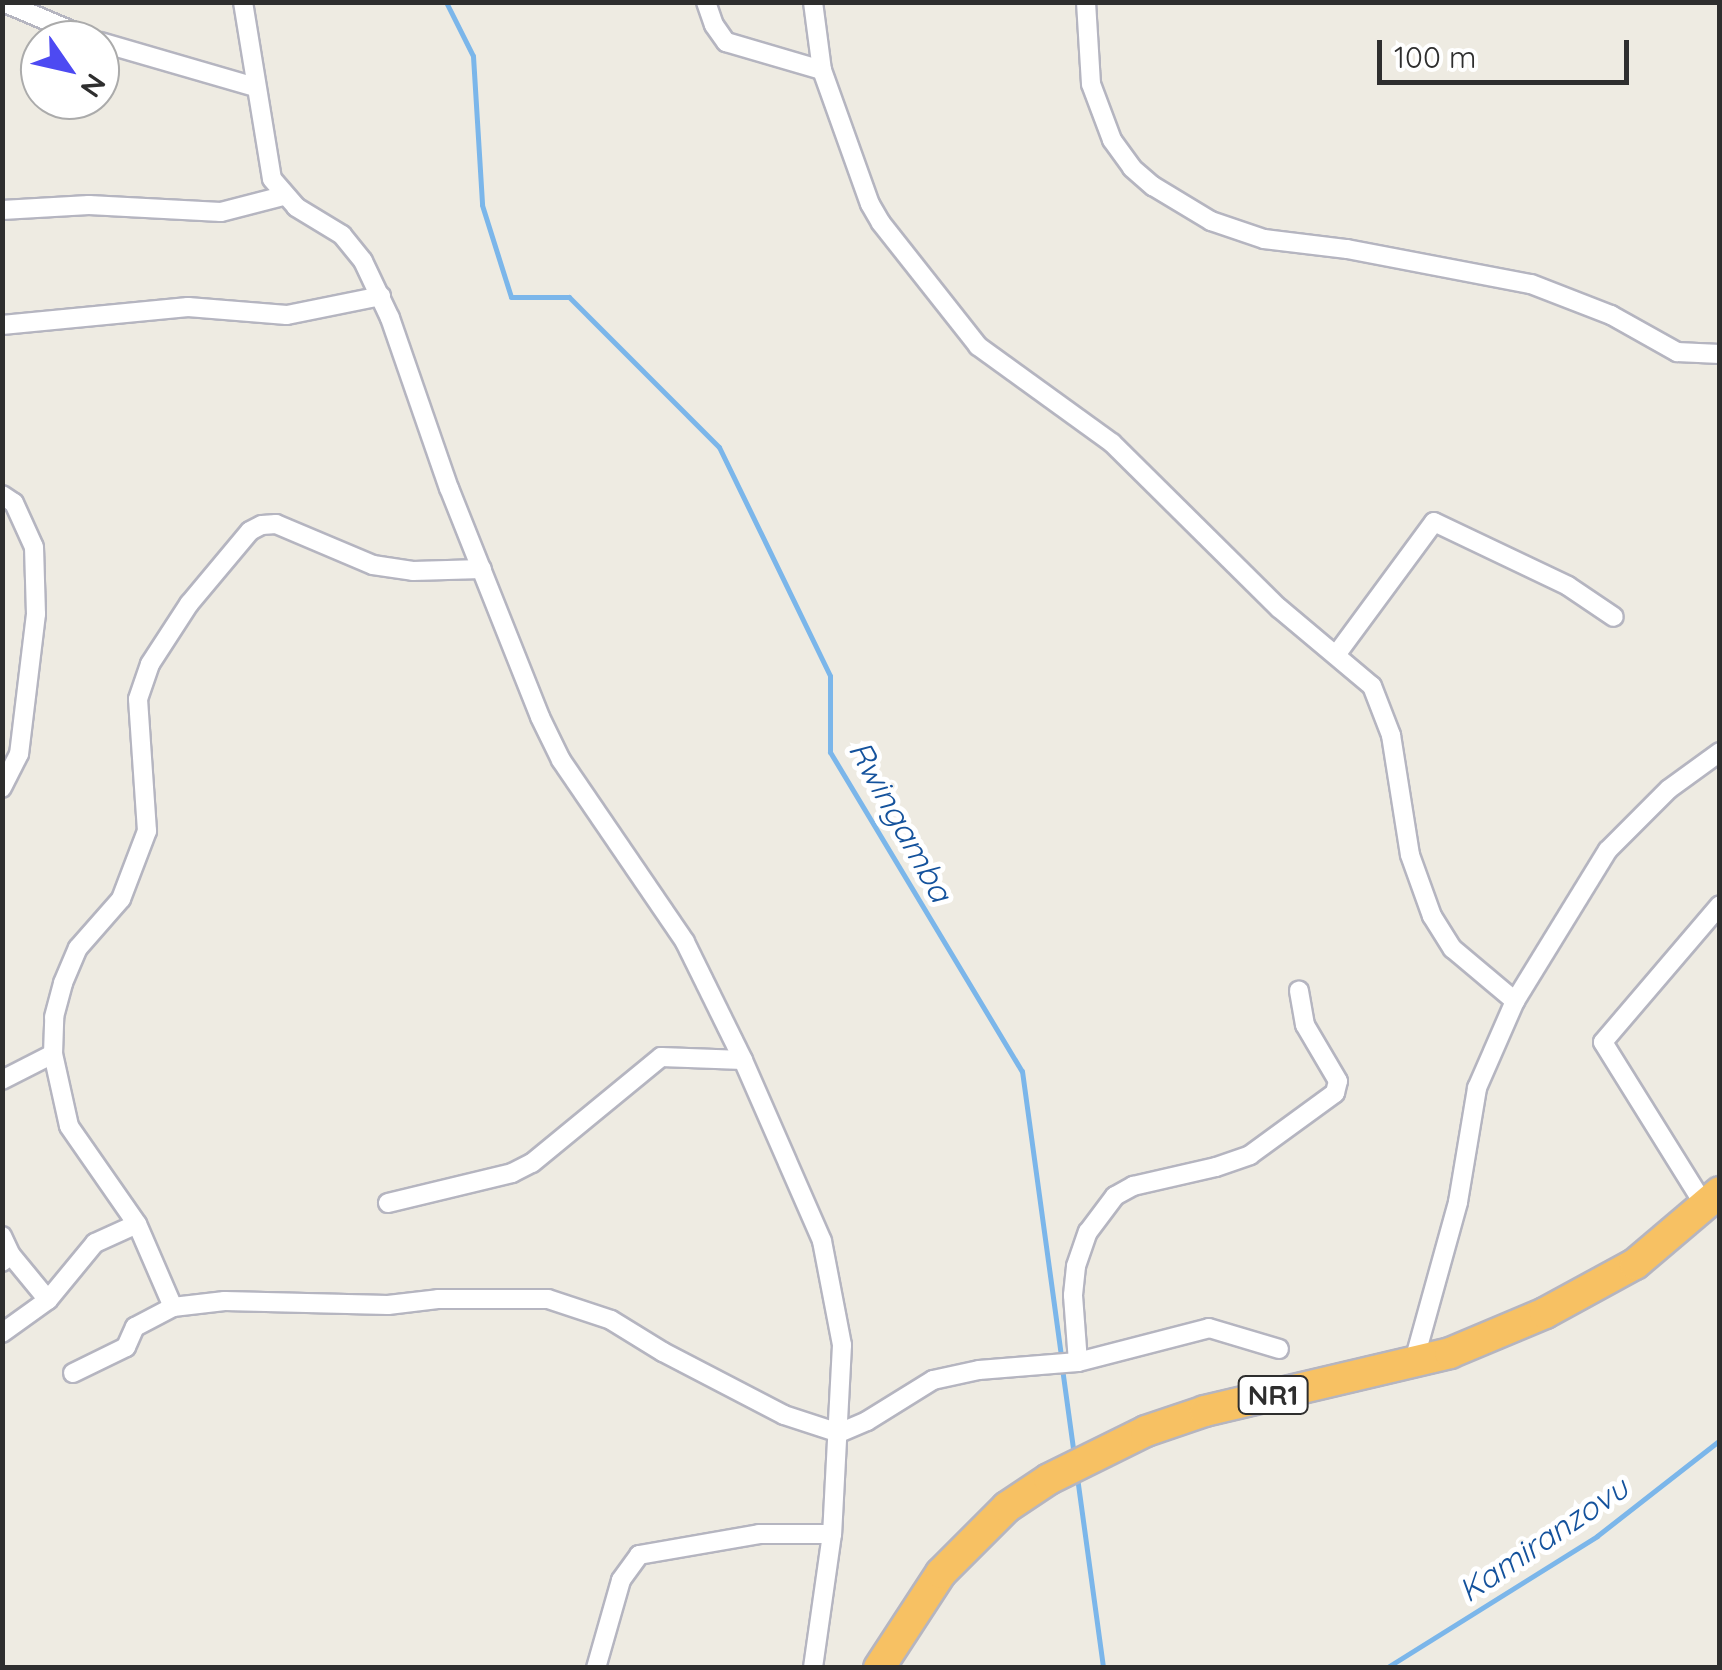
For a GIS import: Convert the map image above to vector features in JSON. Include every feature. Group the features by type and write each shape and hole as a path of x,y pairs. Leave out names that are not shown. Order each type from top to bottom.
{"highway":[{"name":"NR1","path":"879,1668 942,1573 1007,1506 1048,1480 1146,1430 1205,1411 1450,1353 1592,1290 1635,1264 1712,1199"}],"street":[{"path":"3,2 46,20"},
{"path":"243,2 272,179 283,196 342,234 381,296 520,676 561,760 685,942 809,1206 830,1274 842,1345 832,1534 813,1668"},
{"path":"706,2 714,25 726,42 822,70"},
{"path":"813,2 822,70 870,204 966,333 1006,368 1112,443 1279,608 1372,686 1380,699 1397,763 1410,855 1432,916 1453,949 1515,1002"},
{"path":"1086,2 1091,84 1112,140 1132,168 1153,186 1212,222 1264,239 1347,249 1531,284 1611,315 1677,352 1720,354"},
{"path":"120,48 255,87"},
{"path":"2,210 90,205 221,212 283,196"},
{"path":"2,325 188,307 287,316 381,296"},
{"path":"2,495 14,504 34,548 36,614 19,754 2,788"},
{"path":"1336,655 1434,522 1568,586 1614,618"},
{"path":"173,1307 137,1224 68,1126 53,1054 54,1017 63,983 78,948 120,898 147,831 138,699 150,664 189,604 240,543 262,524 276,524 373,565 413,571 482,569"},
{"path":"1414,1361 1429,1293 1458,1202 1478,1088 1515,1002 1608,850 1669,790 1720,752"},
{"path":"1712,1199 1602,1042 1720,905"},
{"path":"1078,1362 1073,1295 1076,1266 1088,1232 1115,1196 1132,1186 1216,1167 1250,1154 1335,1093 1338,1081 1305,1025 1298,991"},
{"path":"2,1080 53,1054"},
{"path":"388,1203 512,1173 532,1163 648,1063 661,1057 743,1060"},
{"path":"2,1333 48,1300 96,1243 137,1224"},
{"path":"2,1236 7,1259 48,1300"},
{"path":"72,1373 126,1347 135,1327 173,1307 225,1301 388,1305 438,1299 548,1300 611,1320 784,1415 839,1433 867,1422 933,1380 979,1370 1078,1362 1209,1328 1279,1349"},
{"path":"596,1668 621,1580 639,1555 759,1534 832,1534"}],"waterway":[{"name":"Rwingamba","path":"446,2 473,56 482,205 511,297 569,297 719,447 830,676 830,752 1022,1071 1061,1357"},
{"name":"Rwingamba","path":"1062,1368 1074,1456"},
{"name":"Kamiranzovu","path":"1386,1668 1597,1536 1720,1440"},
{"name":"Rwingamba","path":"1077,1477 1103,1668"}]}
